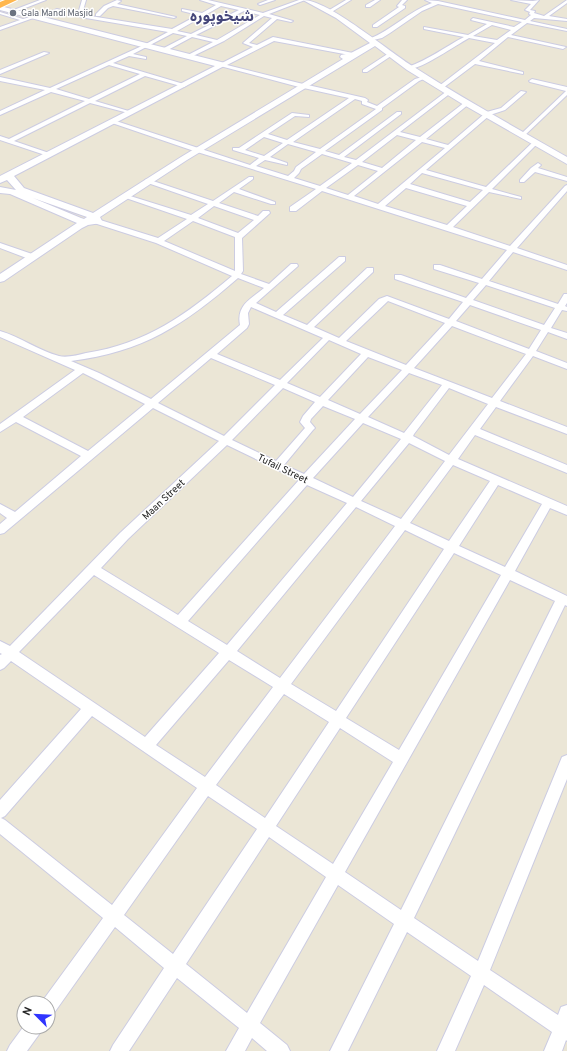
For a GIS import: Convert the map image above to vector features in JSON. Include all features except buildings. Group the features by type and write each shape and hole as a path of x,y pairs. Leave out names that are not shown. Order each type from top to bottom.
{"highway":[{"path":"0,2 5,0"},
{"path":"0,8 13,0"}],"street":[{"path":"14,11 44,0"},
{"path":"84,0 80,15 217,42"},
{"path":"103,0 174,18"},
{"path":"98,15 102,10 122,0"},
{"path":"202,0 290,21"},
{"path":"0,113 146,46 202,14 222,0"},
{"path":"260,4 272,0"},
{"path":"189,56 217,42 264,14 303,0"},
{"path":"306,0 328,12 373,41 424,77 567,161"},
{"path":"328,12 349,0"},
{"path":"368,6 378,0"},
{"path":"390,30 374,26 403,7 399,6 406,0"},
{"path":"427,0 567,30"},
{"path":"0,279 193,149 350,58 373,41 423,9 444,0"},
{"path":"513,0 536,2"},
{"path":"545,17 567,1"},
{"path":"522,6 529,2"},
{"path":"536,2 527,10 532,12 531,14 567,20"},
{"path":"82,7 88,8"},
{"path":"0,8 189,56 222,66 354,97 365,100 364,103 379,107"},
{"path":"0,8 25,20"},
{"path":"95,9 102,10"},
{"path":"0,29 59,10"},
{"path":"184,10 202,14"},
{"path":"164,50 242,10"},
{"path":"441,87 475,62 506,35 535,15"},
{"path":"256,47 246,43 276,17"},
{"path":"473,19 515,29"},
{"path":"410,68 425,63 435,55 470,37 492,23"},
{"path":"213,25 223,27"},
{"path":"426,28 498,42"},
{"path":"506,35 563,47"},
{"path":"0,180 274,39 353,55"},
{"path":"0,72 46,53"},
{"path":"127,54 144,58"},
{"path":"365,71 391,54"},
{"path":"475,62 521,73"},
{"path":"107,63 184,85"},
{"path":"9,141 144,74"},
{"path":"288,179 297,172 298,168 379,110 379,107 417,80 424,77"},
{"path":"0,79 51,89 130,113"},
{"path":"0,86 12,81"},
{"path":"523,135 560,99 567,90 532,81"},
{"path":"293,209 358,162 449,92"},
{"path":"379,207 486,114 502,109 523,92"},
{"path":"252,167 354,97"},
{"path":"560,99 567,101"},
{"path":"349,197 467,103"},
{"path":"340,157 399,113"},
{"path":"285,164 237,150 295,114 307,116"},
{"path":"372,114 391,118"},
{"path":"114,122 193,149 448,228 567,268"},
{"path":"396,133 449,147"},
{"path":"263,135 383,170"},
{"path":"0,138 50,155"},
{"path":"448,228 536,142"},
{"path":"87,220 125,196 193,149"},
{"path":"522,181 536,167 567,179"},
{"path":"421,171 519,198"},
{"path":"9,176 21,190 87,220"},
{"path":"159,242 251,178"},
{"path":"147,181 259,219"},
{"path":"404,185 472,205"},
{"path":"179,622 306,479 450,323 511,250 567,187"},
{"path":"0,190 12,192 87,220 159,242 237,275 270,287"},
{"path":"234,190 273,203"},
{"path":"125,196 192,218 239,236"},
{"path":"58,359 82,357 129,346 146,340 182,318 237,275 239,272 238,238 266,213"},
{"path":"0,245 32,258"},
{"path":"278,315 342,259"},
{"path":"0,530 244,326 245,324 242,318 243,313 250,304 294,266"},
{"path":"436,267 564,308"},
{"path":"308,328 370,270"},
{"path":"398,277 567,336"},
{"path":"56,996 207,786 494,403 531,353 546,329 564,308 567,296"},
{"path":"340,342 386,298 567,366"},
{"path":"250,304 367,353 567,431"},
{"name":"Tufail Street","path":"0,334 82,369 278,466 564,600"},
{"name":"Maan Street","path":"0,664 5,649 226,440 328,337"},
{"path":"278,466 310,428 305,420 367,353"},
{"path":"210,354 408,438 451,460 567,511"},
{"path":"0,429 82,369"},
{"path":"146,745 228,652 408,438 410,433 447,385"},
{"path":"16,418 89,456"},
{"path":"473,430 567,469"},
{"path":"119,1051 496,480"},
{"path":"235,1051 337,875 401,759 548,503"},
{"path":"0,508 15,517"},
{"path":"92,568 401,759"},
{"path":"339,1051 564,600"},
{"path":"5,649 481,973 565,1024 553,1051"},
{"path":"0,811 91,707"},
{"path":"446,1051 481,973 567,762"},
{"path":"1,829 113,916 281,1051"},
{"path":"16,1051 28,1035"}],"place":[{"name":"Gala Mandi Masjid","path":"13,13"}],"district":[{"name":"شیخوپورہ","path":"222,16"}]}
